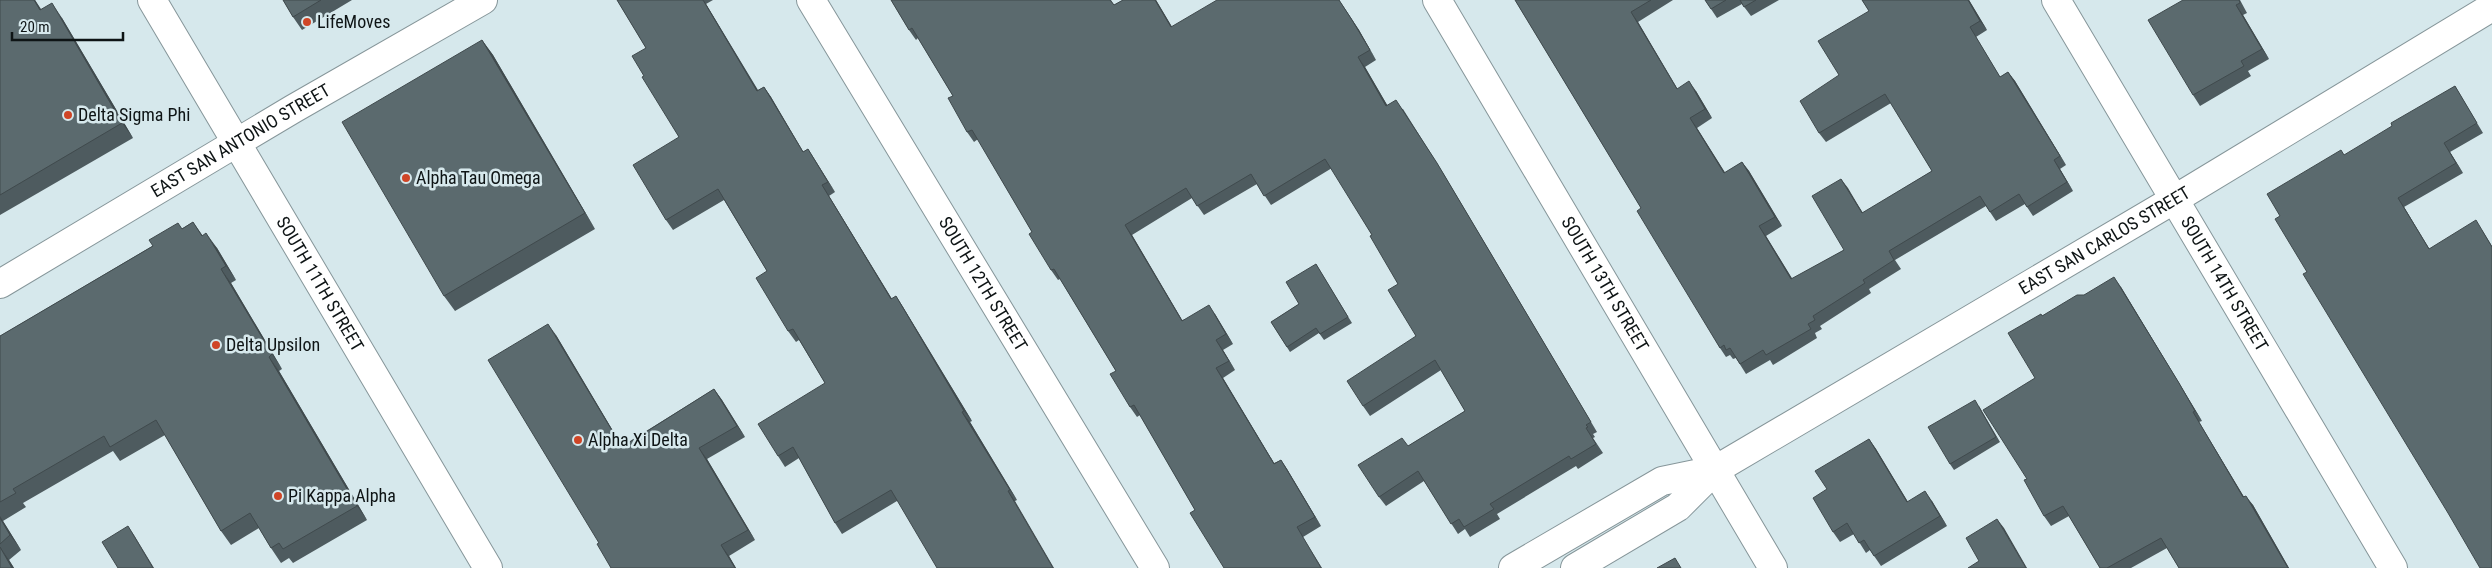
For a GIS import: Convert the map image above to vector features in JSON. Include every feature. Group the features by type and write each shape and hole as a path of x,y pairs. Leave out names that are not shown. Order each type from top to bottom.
{"street":[{"name":"SOUTH 11TH STREET","path":"152,0 238,142 488,568"},
{"name":"EAST SAN ANTONIO STREET","path":"0,284 238,142 483,0"},
{"name":"SOUTH 12TH STREET","path":"811,0 1155,568"},
{"name":"SOUTH 13TH STREET","path":"1437,0 1773,568"},
{"name":"SOUTH 14TH STREET","path":"2056,0 2393,568"},
{"name":"EAST SAN CARLOS STREET","path":"1575,568 1678,507 1715,470 2175,199 2492,7"},
{"name":"EAST SAN CARLOS STREET","path":"1514,568 1662,481 1715,470"}],"building":[{"name":"Delta Sigma Phi","path":"0,0 34,0 40,10 52,3 122,123 0,195"},
{"path":"283,0 321,0 293,17"},
{"path":"617,0 703,0 757,91 764,87 803,152 808,149 828,182 822,185 891,299 896,296 964,411 962,412 1010,490 1008,491 1053,568 937,568 891,490 835,523 793,447 778,456 758,424 825,383 793,329 788,331 756,278 767,271 718,189 666,220 633,165 679,137 642,77 644,76 632,56 646,48"},
{"path":"891,0 1110,0 1114,5 1123,0 1155,0 1171,27 1217,0 1339,0 1370,50 1358,57 1386,106 1396,100 1437,163 1591,422 1586,425 1588,427 1586,428 1596,444 1571,459 1569,456 1490,504 1494,509 1464,527 1459,519 1451,524 1418,471 1379,497 1358,465 1402,438 1408,446 1465,411 1435,360 1363,406 1347,381 1416,336 1388,290 1398,284 1370,236 1372,235 1325,159 1264,196 1251,174 1197,206 1186,188 1125,225 1182,321 1209,305 1226,334 1216,340 1229,361 1216,368 1274,464 1281,460 1315,517 1297,527 1321,568 1224,568 1190,513 1195,510 1134,405 1130,407 1110,374 1116,371 1054,269 1051,270 1029,234 1032,232 972,130 967,132 948,98 953,96 912,28 909,30"},
{"path":"1515,0 1651,0 1631,12 1677,89 1689,81 1705,109 1690,118 1724,173 1742,162 1775,217 1759,226 1791,279 1844,250 1812,196 1841,179 1862,213 1932,171 1885,94 1819,133 1800,101 1839,75 1818,41 1869,11 1862,0 1968,0 1980,21 1970,27 2000,77 2008,72 2060,156 2054,160 2067,182 2027,207 2019,194 1990,212 1980,196 1889,251 1894,260 1863,280 1865,283 1813,316 1815,320 1808,324 1811,329 1766,355 1763,350 1740,364 1730,348 1726,350 1724,345 1720,348 1637,211 1641,208"},
{"path":"1705,0 1726,0 1711,9"},
{"path":"1740,0 1756,0 1744,7"},
{"path":"2183,0 2239,0 2240,3 2236,5 2262,49 2241,61 2244,66 2193,95 2148,20"},
{"name":"Alpha Tau Omega","path":"482,40 585,213 444,296 342,122"},
{"path":"2455,86 2477,123 2444,143 2456,163 2398,198 2429,249 2476,220 2492,247 2492,568 2480,568 2303,274 2307,272 2275,219 2280,216 2267,194 2341,150 2344,155 2392,126 2391,123"},
{"path":"193,222 202,236 206,233 226,266 221,269 272,354 269,357 357,506 283,549 279,543 271,548 250,513 221,531 156,420 110,447 104,436 13,489 16,493 0,502 0,336 153,246 149,240 178,223 182,229"},
{"path":"1316,264 1348,317 1320,334 1316,328 1287,347 1271,322 1299,304 1286,282"},
{"path":"2114,277 2179,383 2195,411 2193,412 2243,497 2246,496 2288,568 2179,568 2161,538 2107,568 2100,568 2063,506 2044,516 2024,480 2027,479 1983,410 2035,378 2008,333 2041,314 2042,316 2077,295 2084,295"},
{"path":"548,324 622,447 714,389 737,426 699,448 748,530 721,545 735,568 611,568 597,544 599,543 488,360"},
{"path":"1975,400 1996,437 1950,464 1928,427"},
{"path":"1869,439 1907,502 1925,491 1940,516 1874,556 1864,540 1859,543 1847,523 1833,532 1813,498 1827,489 1815,471"},
{"path":"0,518 10,535 0,544"},
{"path":"1997,519 2026,568 1968,568 1979,561 1966,538"},
{"path":"128,526 153,568 118,568 102,542"},
{"path":"0,547 12,568 0,568"},
{"path":"1675,558 1681,568 1657,568"}],"place":[{"name":"LifeMoves","path":"307,22"},
{"name":"Delta Sigma Phi","path":"68,115"},
{"name":"Alpha Tau Omega","path":"406,178"},
{"name":"Delta Upsilon","path":"216,345"},
{"name":"Alpha Xi Delta","path":"578,440"},
{"name":"Pi Kappa Alpha","path":"278,496"}]}
